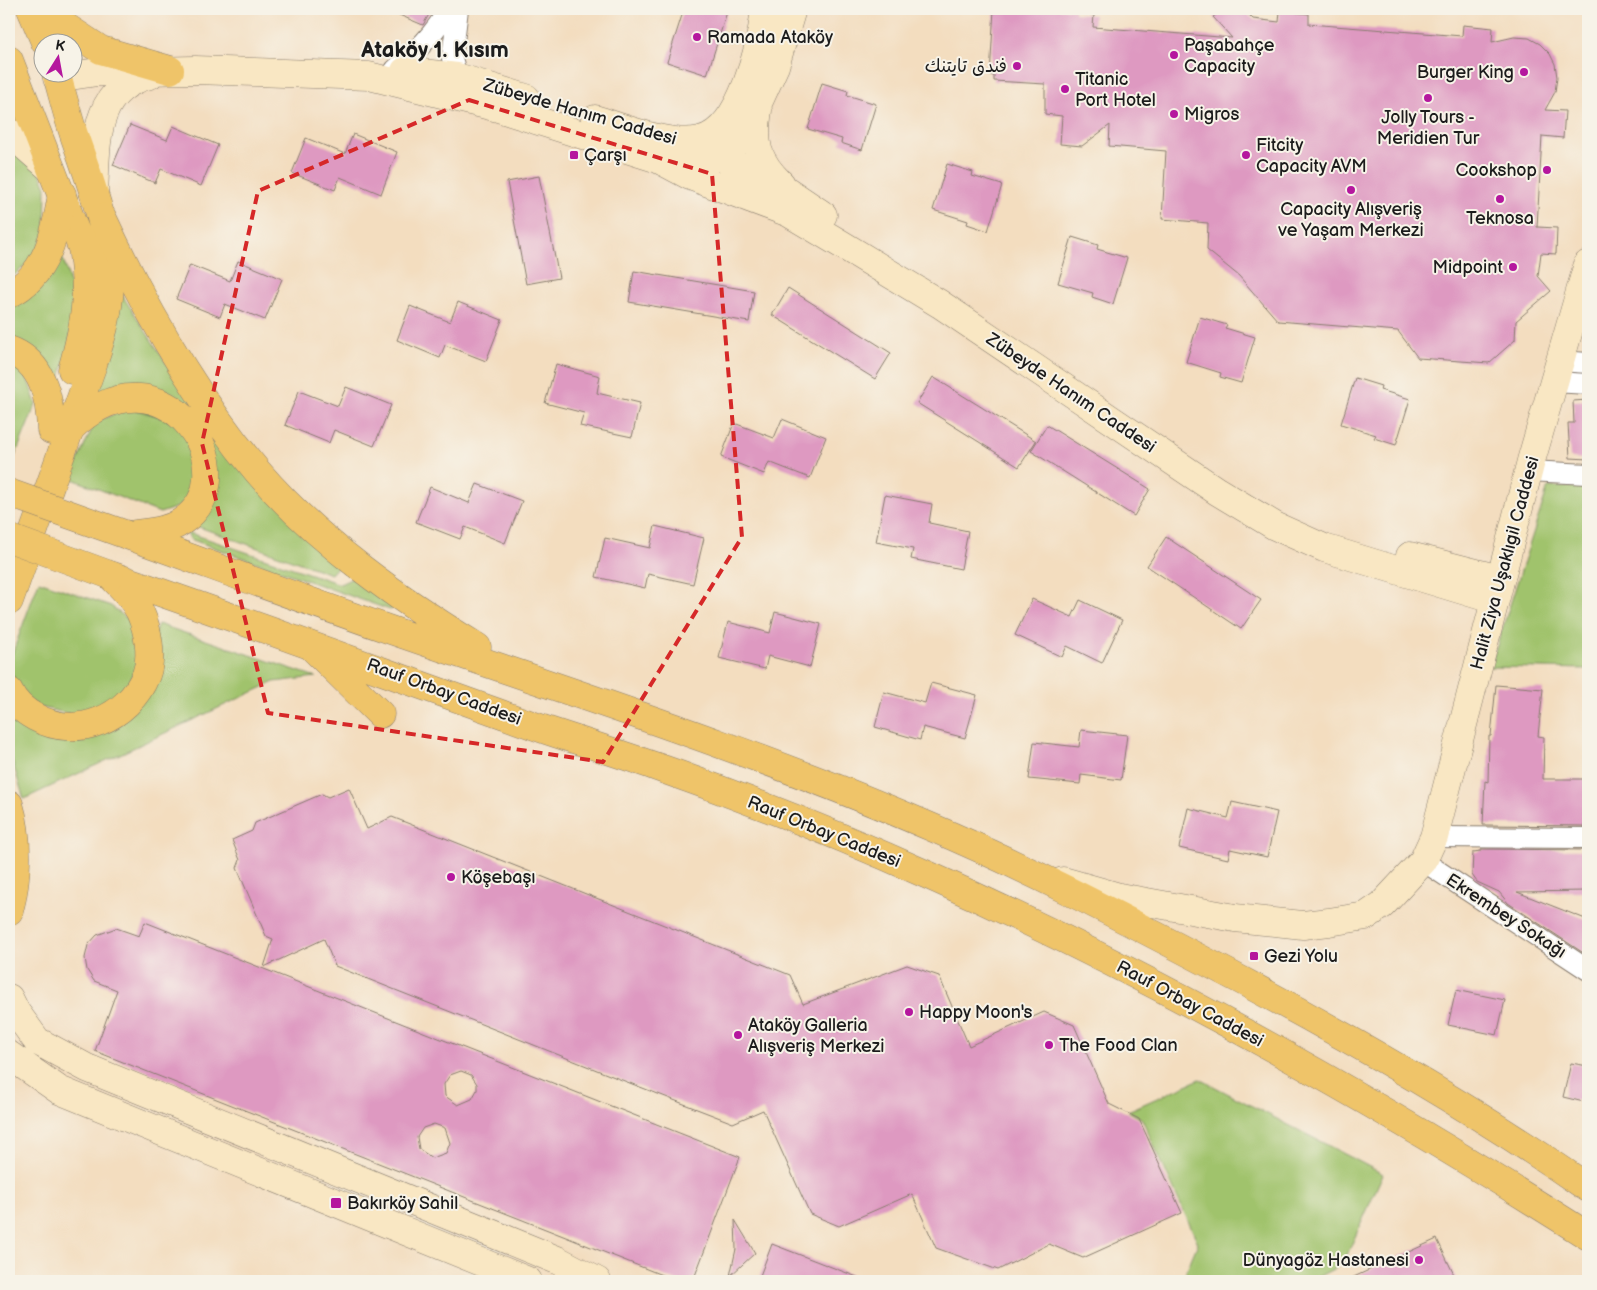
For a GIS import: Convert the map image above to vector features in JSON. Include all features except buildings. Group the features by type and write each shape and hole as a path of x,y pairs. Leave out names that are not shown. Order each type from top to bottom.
{"main road":[{"path":"31,9 41,32"},
{"path":"46,9 66,27 101,50 170,70"},
{"name":"Zübeyde Hanım Caddesi","path":"658,159 692,163 702,162 741,97 762,33 765,9"},
{"name":"Zübeyde Hanım Caddesi","path":"369,76 395,70 710,148 739,138 758,108 775,66 792,9"},
{"name":"Zübeyde Hanım Caddesi","path":"98,205 98,139 102,116 109,99 119,88 136,78 170,70"},
{"name":"Zübeyde Hanım Caddesi","path":"82,73 170,70 369,76 472,88 658,159 690,176 788,213 940,304 1217,491 1279,520 1326,532 1376,556 1498,589"},
{"path":"9,601 61,429 87,305 86,275 82,248 62,194 11,77 32,76"},
{"path":"58,82 98,205 126,269 157,325 206,402 259,473 353,562 446,628 516,671"},
{"path":"758,108 755,130 759,154 764,166 789,192"},
{"path":"9,132 51,169"},
{"path":"710,148 789,192"},
{"name":"Zübeyde Hanım Caddesi","path":"789,192 1139,418 1279,520"},
{"path":"9,294 29,280 46,255 62,194"},
{"path":"9,549 61,429 107,312 110,268 98,205"},
{"name":"Halit Ziya Uşaklıgil Caddesi","path":"1429,849 1529,471 1588,264"},
{"path":"9,350 32,366 41,377 49,403 61,429"},
{"path":"61,429 110,400 148,398 170,408 185,418 197,432 204,447 206,481 197,507 182,522 168,528 127,535"},
{"path":"9,493 386,628 646,716 834,786 1019,866 1312,1018 1517,1139 1588,1188"},
{"name":"Rauf Orbay Caddesi","path":"9,538 720,790 932,876 1094,954 1255,1038 1446,1146 1588,1236"},
{"path":"9,690 27,712 44,722 73,728 99,722 118,711 133,697 146,675 149,659 148,643 139,611 131,597 110,575"},
{"path":"309,643 380,714"},
{"path":"9,804 15,823 15,852 13,892 9,911"},
{"path":"1019,866 1119,897 1235,918 1303,925 1366,916 1382,905 1429,849"},
{"path":"9,998 16,1012 37,1041 87,1068 557,1260 597,1281"},
{"path":"9,1055 59,1090 528,1281"}],"street":[{"path":"395,70 443,20 448,9"},
{"path":"458,9 452,58 472,88"},
{"path":"1557,372 1588,363"},
{"path":"1557,372 1588,384"},
{"path":"1529,471 1588,474"},
{"path":"1429,849 1588,838"},
{"name":"Ekrembey Sokağı","path":"1429,849 1588,970"}],"highlighted area":[{"path":"469,100 712,174 742,537 603,762 268,713 202,443 258,191"}],"green space":[{"path":"9,138 36,163 46,187 45,232 34,258 9,280"},
{"path":"60,252 67,270 70,287 72,321 70,338 56,391 9,337 9,304"},
{"path":"122,295 186,393 338,566 331,574 196,526 207,512 202,429 90,397"},
{"path":"9,357 23,366 36,404 13,461 9,459"},
{"path":"133,406 186,428 194,478 186,501 178,507 160,513 70,478 95,422"},
{"path":"1548,487 1588,487 1588,669 1490,667"},
{"path":"187,532 340,584 355,577 394,608 390,610 190,539"},
{"path":"39,581 111,606 134,624 137,666 125,692 103,708 80,716 34,706 17,688 11,671 11,657"},
{"path":"158,624 316,677 274,682 24,799 9,751 9,705 115,725"},
{"path":"1200,1079 1383,1174 1343,1264 1310,1281 1182,1281 1198,1243 1142,1119 1128,1111"}],"place":[{"name":"Ramada Ataköy","path":"697,37"},
{"name":"Paşabahçe Capacity","path":"1174,55"},
{"name":"فندق تايتنك","path":"1017,66"},
{"name":"Burger King","path":"1524,72"},
{"name":"Titanic Port Hotel","path":"1065,89"},
{"name":"Jolly Tours - Meridien Tur","path":"1428,98"},
{"name":"Migros","path":"1174,114"},
{"name":"Çarşı","path":"574,155"},
{"name":"Fitcity Capacity AVM","path":"1246,155"},
{"name":"Cookshop","path":"1547,170"},
{"name":"Capacity Alışveriş ve Yaşam Merkezi","path":"1351,190"},
{"name":"Teknosa","path":"1500,199"},
{"name":"Midpoint","path":"1513,267"},
{"name":"Köşebaşı","path":"451,877"},
{"name":"Gezi Yolu","path":"1254,956"},
{"name":"Happy Moon's","path":"909,1012"},
{"name":"Ataköy Galleria Alışveriş Merkezi","path":"738,1035"},
{"name":"The Food Clan","path":"1049,1045"},
{"name":"Bakırköy Sahil","path":"336,1203"},
{"name":"Dünyagöz Hastanesi","path":"1419,1260"}],"district":[{"name":"Ataköy 1. Kısım","path":"435,50"}]}
